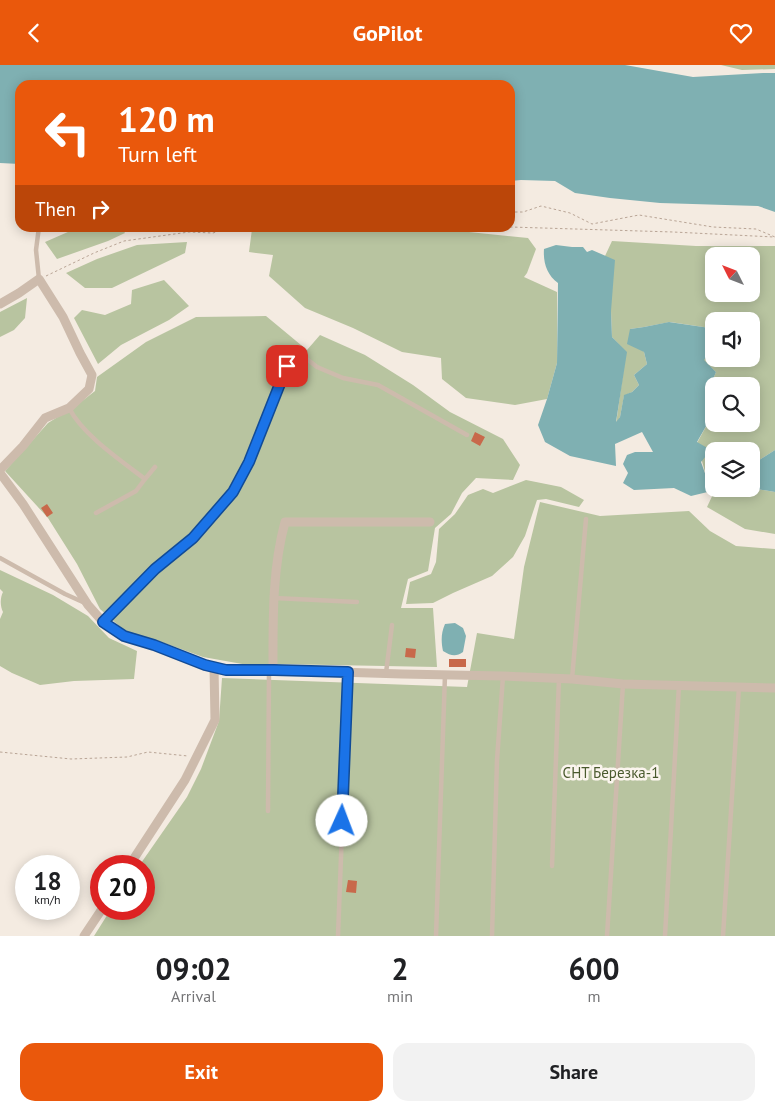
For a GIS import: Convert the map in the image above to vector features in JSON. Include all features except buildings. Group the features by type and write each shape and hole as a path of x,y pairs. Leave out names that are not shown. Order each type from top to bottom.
{"street":[{"path":"0,304 39,279 64,317 92,375 89,389 69,407 45,418 0,471 88,605 103,622 124,636 154,645 205,665 226,670 503,676 559,678 623,684 775,688"},
{"path":"271,670 277,561 285,522 430,522"},
{"path":"136,855 185,780 215,720 214,667"},
{"path":"84,936 95,920"}],"lane":[{"path":"38,232 36,250 39,279"},
{"path":"103,622 155,569 193,538 233,492 249,462 294,349 317,367 343,378 378,385 467,435"},
{"path":"69,407 74,418 101,444 145,479"},
{"path":"96,513 136,491 155,467"},
{"path":"572,679 586,519"},
{"path":"0,558 88,605"},
{"path":"274,598 357,602"},
{"path":"386,673 392,625"},
{"path":"268,811 271,670"},
{"path":"338,936 348,672"},
{"path":"436,936 444,675"},
{"path":"492,936 497,759 503,676"},
{"path":"552,866 559,678"},
{"path":"607,936 623,684"},
{"path":"665,936 679,685"},
{"path":"723,936 739,687"}],"path":[{"path":"515,212 523,212 541,206 570,213 592,224 639,215 713,227 756,229 775,237"},
{"path":"515,227 775,237"},
{"path":"39,279 64,266 124,241 189,232 216,232"},
{"path":"0,752 71,759 128,757 148,752 197,757"}],"green space":[{"path":"721,65 775,65 775,69 742,70"},
{"path":"68,232 125,233 57,259 45,242"},
{"path":"252,232 469,232 528,238 536,249 524,277 557,292 557,363 547,399 515,405 466,398 442,379 441,358 402,352 353,328 305,308 269,276 273,255 249,252"},
{"path":"612,241 696,246 775,246 775,450 760,459 760,442 705,442 705,472 697,443 705,428 705,432 760,432 760,377 714,377 716,372 711,367 760,367 760,312 705,312 705,327 670,322 630,329 644,352 647,364 634,375 639,385 632,392 624,396 620,417 616,424 626,352 612,337 605,256"},
{"path":"187,242 185,253 112,288 85,288 66,273 97,259 137,245"},
{"path":"164,280 189,306 169,320 121,345 98,364 74,318 82,310 105,315 131,304 132,290"},
{"path":"27,298 25,318 14,330 0,337 0,312"},
{"path":"266,316 307,350 320,335 365,355 413,385 450,412 503,439 520,465 513,480 476,478 462,493 451,514 435,528 428,571 408,579 401,608 433,608 437,667 248,665 203,657 156,640 126,632 100,609 77,564 48,518 5,471 48,423 95,391 97,377 146,342 196,317"},
{"path":"526,480 561,487 584,500 579,507 546,499 537,500 525,536 513,557 492,576 433,603 406,604 410,582 431,574 436,562 439,529 455,514 468,495 483,489 493,493"},
{"path":"760,490 775,492 775,534 745,529 707,507 712,497 760,497"},
{"name":"СНТ Березка-1","path":"540,502 600,516 689,511 710,531 736,546 775,549 775,936 94,936 104,920 155,920 155,855 147,855 187,797 201,769 219,721 222,678 467,687 477,633 514,639 524,567"},
{"path":"0,570 53,595 88,616 109,638 137,651 134,679 74,681 40,685 0,666 0,619 3,612 1,597 3,592 0,589"}],"water":[{"path":"0,65 625,65 693,77 775,73 775,212 758,206 660,203 610,198 575,193 555,181 515,181 515,80 15,80 15,164 0,163"},
{"path":"556,245 583,247 587,252 592,250 615,260 611,311 612,337 627,352 616,422 620,417 624,395 632,392 639,385 634,375 647,364 644,352 627,344 630,329 669,322 705,327 705,367 711,367 716,372 714,377 705,377 705,428 697,442 705,447 705,457 701,462 705,473 705,493 691,496 674,488 634,490 623,483 628,473 623,464 627,455 635,452 653,452 642,432 615,444 616,466 570,456 545,442 538,425 557,363 558,283 546,268 544,249"},
{"path":"775,450 775,492 760,490 760,459"},
{"path":"455,623 463,628 466,636 463,652 458,655 443,651 442,644 445,624"}],"route":[{"path":"287,366 249,462 233,492 193,538 155,569 103,622 124,636 154,645 205,665 226,670 348,672 342,821"}]}
